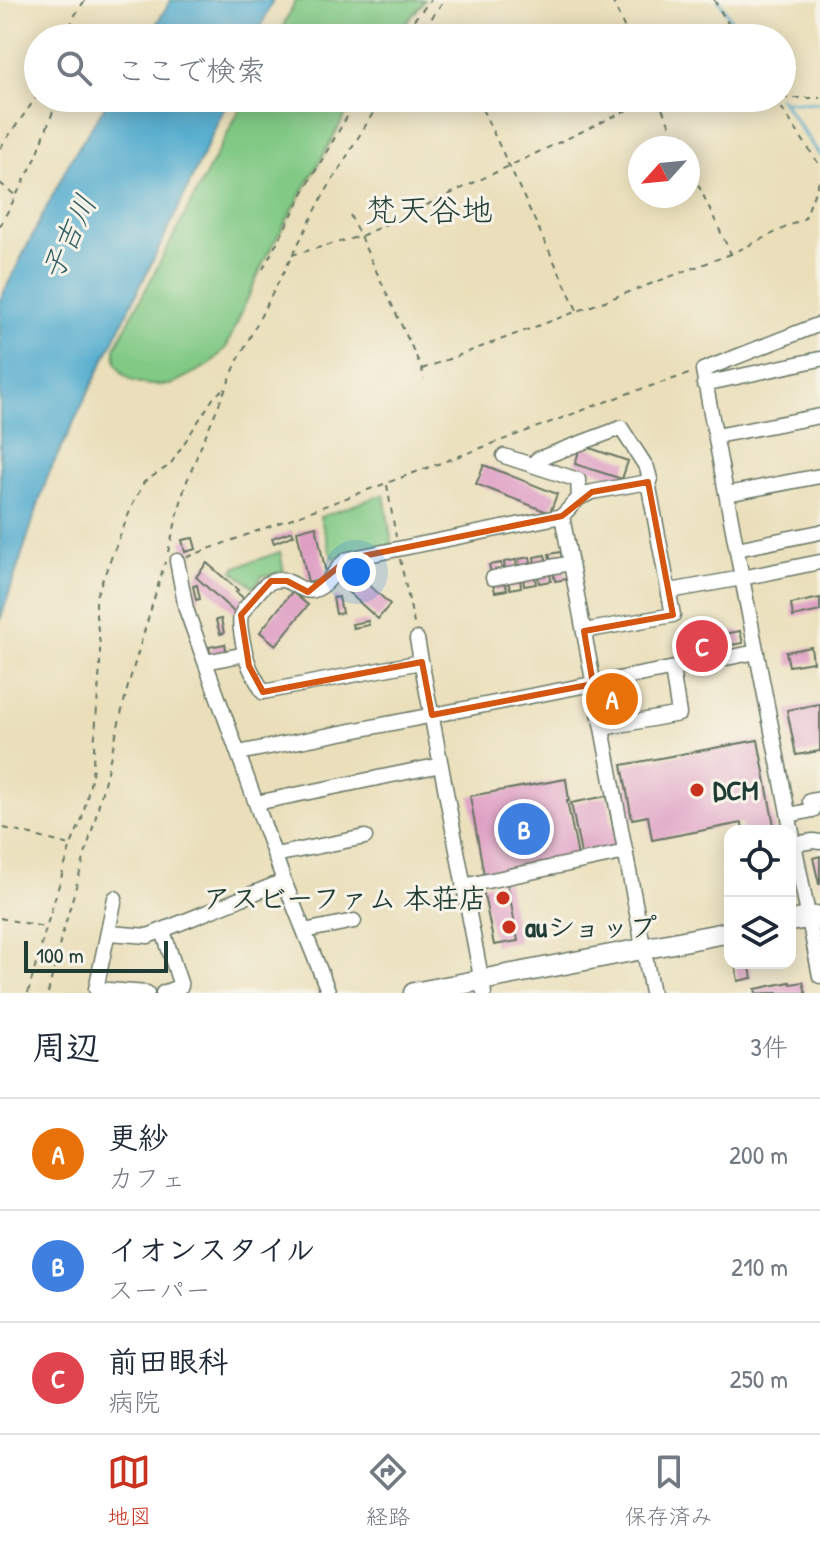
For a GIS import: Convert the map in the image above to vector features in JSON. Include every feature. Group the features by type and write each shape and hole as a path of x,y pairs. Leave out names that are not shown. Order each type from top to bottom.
{"highway":[{"path":"414,993 482,987 643,948 724,933"}],"street":[{"path":"704,377 820,324"},
{"path":"704,377 820,359"},
{"path":"704,377 791,825"},
{"path":"716,436 820,416"},
{"path":"532,465 538,459 621,428 647,468 673,615 584,631"},
{"path":"504,456 578,480 579,498"},
{"path":"727,494 820,476"},
{"path":"421,662 263,692 249,666 241,615 262,587 271,581 280,579 304,590 319,589 348,559 562,516 579,498 592,492 648,482"},
{"path":"562,516 652,993"},
{"path":"737,549 820,532"},
{"path":"177,561 186,609 284,881 329,993"},
{"path":"670,591 820,562"},
{"path":"493,578 571,563"},
{"path":"417,639 482,987"},
{"path":"238,753 757,652"},
{"path":"205,662 246,654"},
{"path":"603,728 679,714 672,669"},
{"path":"256,803 441,765"},
{"path":"789,815 813,810 810,801 820,799"},
{"path":"275,855 365,837"},
{"path":"796,844 820,842"},
{"path":"796,851 806,918 820,976"},
{"path":"463,886 626,852"},
{"path":"109,933 148,936 284,881"},
{"path":"115,898 96,989 147,993"},
{"path":"304,931 354,921"},
{"path":"163,931 181,986 163,993"}],"path":[{"path":"71,24 85,0"},
{"path":"410,24 431,0"},
{"path":"428,24 444,0"},
{"path":"612,0 623,24"},
{"path":"714,0 729,24"},
{"path":"796,98 820,98"},
{"path":"0,148 26,112"},
{"path":"0,226 36,158 53,112"},
{"path":"263,269 350,112"},
{"path":"48,993 128,686 185,486 225,388 291,255 374,112"},
{"path":"484,112 577,311"},
{"path":"291,255 361,236 624,112"},
{"path":"662,112 675,136"},
{"path":"784,112 820,166"},
{"path":"422,369 731,254 805,218 820,178"},
{"path":"0,183 16,196"},
{"path":"700,188 731,254"},
{"path":"350,215 424,379"},
{"path":"177,561 632,392 704,377"},
{"path":"28,993 71,845 82,819 92,776 100,666 96,596 144,482 170,465 214,397 225,388"},
{"path":"386,483 417,639"},
{"path":"4,828 71,845"},
{"path":"0,918 46,928"}],"highlighted area":[{"path":"648,482 673,615 584,631 593,684 432,715 422,662 263,692 249,666 241,615 271,581 287,581 308,592 348,559 562,516 592,492"}],"green space":[{"path":"296,0 425,0 405,24 284,24"},
{"path":"239,112 347,112 264,261 226,348 209,365 170,385 149,385 133,381 123,374 116,362 115,348"},
{"path":"384,494 392,545 332,558 320,517"},
{"path":"280,552 284,572 262,576 254,587 233,571 236,567"}],"water":[{"path":"171,0 273,0 262,24 156,24"},
{"name":"子吉川","path":"101,112 223,112 48,475 0,621 0,300 70,161"}],"building":[{"path":"581,445 628,461 622,479 575,464"},
{"path":"484,465 557,494 550,513 476,484"},
{"path":"316,526 327,578 308,583 297,531"},
{"path":"292,531 294,535 274,543 272,538"},
{"path":"193,538 196,549 185,552 182,540"},
{"path":"561,552 562,560 551,562 549,554"},
{"path":"545,555 547,563 535,565 534,557"},
{"path":"530,557 532,566 520,568 519,559"},
{"path":"516,560 517,568 505,571 504,562"},
{"path":"207,563 246,600 235,613 196,577"},
{"path":"501,563 502,571 491,573 489,565"},
{"path":"352,570 390,604 378,619 339,584"},
{"path":"565,570 567,579 555,581 553,572"},
{"path":"550,573 551,581 539,583 538,575"},
{"path":"535,576 536,584 524,586 523,578"},
{"path":"520,579 521,587 510,589 508,581"},
{"path":"505,581 507,590 495,592 493,583"},
{"path":"197,585 200,599 196,600 193,586"},
{"path":"292,592 308,605 276,645 260,632"},
{"path":"339,597 342,613 336,614 333,598"},
{"path":"820,598 820,611 793,617 791,604"},
{"path":"221,619 224,633 220,634 216,620"},
{"path":"368,621 369,625 353,628 352,624"},
{"path":"740,631 743,643 713,648 715,656 680,662 676,643"},
{"path":"225,644 227,653 211,656 209,647"},
{"path":"811,647 813,662 789,666 786,652"},
{"path":"820,704 820,751 796,755 787,710"},
{"name":"DCM","path":"758,740 774,825 724,825 652,840 648,816 632,819 622,765"},
{"path":"566,779 578,856 484,875 470,796"},
{"path":"607,796 617,847 581,854 571,803"},
{"path":"820,856 820,884 819,884 813,858"},
{"path":"507,881 518,941 494,945 482,885"},
{"path":"736,969 750,969 752,978 738,981"},
{"path":"803,982 806,993 756,993 755,989"}],"waterway":[{"path":"719,0 734,24"},
{"path":"796,102 820,103"},
{"path":"790,112 820,156"}],"place":[{"name":"前田眼科","path":"702,646"},
{"name":"更紗","path":"612,699"},
{"name":"DCM","path":"697,790"},
{"name":"イオンスタイル","path":"524,829"},
{"name":"アスビーファム 本荘店","path":"503,898"},
{"name":"auショップ","path":"509,927"}],"district":[{"name":"梵天谷地","path":"429,209"}]}
